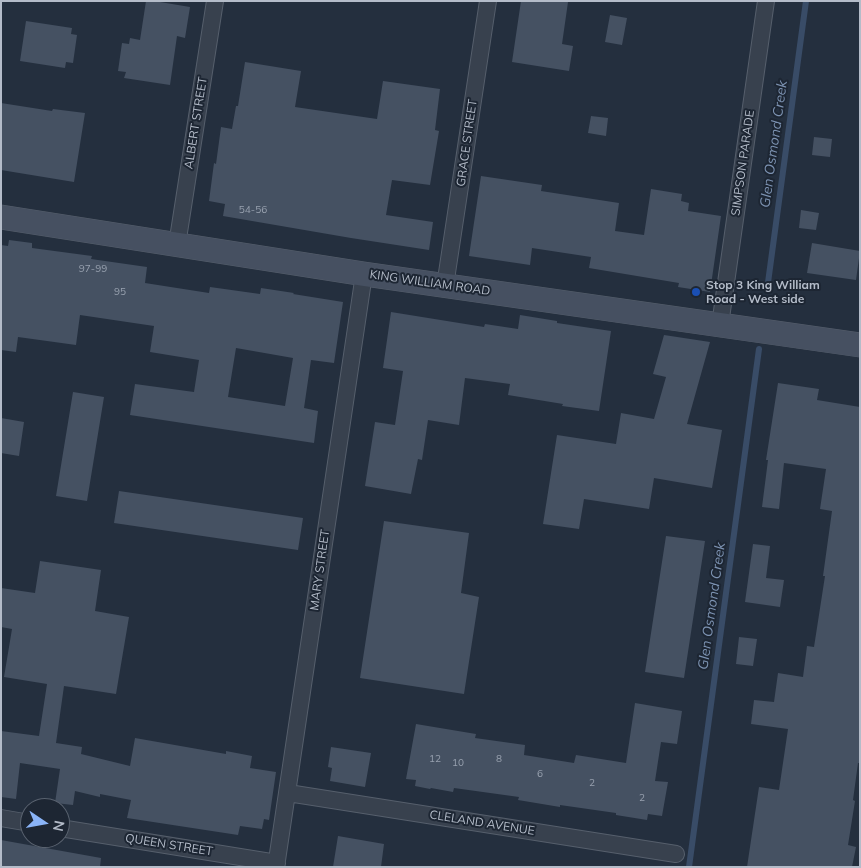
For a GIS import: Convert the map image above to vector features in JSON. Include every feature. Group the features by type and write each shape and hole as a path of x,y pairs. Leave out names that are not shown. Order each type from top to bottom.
{"main road":[{"name":"KING WILLIAM ROAD","path":"1,217 364,274 860,345"}],"street":[{"name":"ALBERT STREET","path":"177,245 215,1"},
{"name":"GRACE STREET","path":"445,286 488,1"},
{"name":"SIMPSON PARADE","path":"720,325 766,1"},
{"name":"MARY STREET","path":"277,865 364,274"},
{"name":"CLELAND AVENUE","path":"288,793 676,854"},
{"path":"1,818 20,821"},
{"name":"QUEEN STREET","path":"70,830 277,865"}],"building":[{"path":"146,1 190,7 185,38 177,36 170,85 124,78 126,72 118,71 122,43 129,44 130,38 140,40"},
{"path":"521,1 568,2 562,44 573,46 569,71 512,62"},
{"path":"610,15 627,18 622,45 605,42"},
{"path":"26,21 72,28 71,34 77,35 73,63 66,62 65,68 20,61"},
{"path":"245,62 301,71 295,107 377,119 383,81 440,89 435,130 439,131 430,185 392,180 386,215 433,222 429,250 223,216 225,204 209,201 214,163 216,164 221,127 232,129 236,106 238,106"},
{"path":"1,103 52,111 53,109 85,113 74,182 1,170"},
{"path":"591,116 608,118 606,136 588,133"},
{"path":"814,137 832,139 830,157 812,155"},
{"path":"481,176 542,185 541,191 619,203 615,231 644,235 651,189 682,194 681,201 689,203 688,211 721,216 710,292 678,287 679,283 589,268 591,257 532,248 530,265 469,256"},
{"path":"801,210 819,213 816,230 799,228"},
{"path":"9,240 32,243 32,248 92,256 91,259 147,267 145,283 209,293 210,287 260,294 261,288 343,302 334,363 311,360 304,408 318,411 314,443 130,415 135,384 194,392 199,360 150,352 154,326 80,315 76,345 18,337 16,352 1,350 1,245 8,246","holes":["236,348 293,358 285,406 228,397"]},
{"path":"812,243 860,251 856,280 807,273"},
{"path":"391,312 484,327 485,324 518,329 520,315 611,331 599,411 508,395 510,384 465,378 459,425 428,420 422,460 418,459 411,494 365,486 375,422 395,425 403,371 383,368"},
{"path":"664,335 710,342 687,424 722,430 712,488 654,478 649,509 584,499 579,529 543,524 557,435 616,444 621,413 654,419 666,377 653,374"},
{"path":"778,383 819,389 817,400 860,407 860,763 858,763 853,800 855,801 848,845 856,847 852,867 747,867 759,787 779,790 788,729 751,724 754,700 774,702 778,673 803,677 807,646 814,647 825,576 823,576 832,511 820,509 826,469 784,463 779,509 762,507 768,460 766,460"},
{"path":"73,392 104,397 87,501 56,496"},
{"path":"1,418 24,422 19,456 1,453"},
{"path":"119,491 303,518 298,550 114,523"},
{"path":"384,521 469,533 461,593 479,597 464,694 360,678"},
{"path":"666,536 705,541 684,678 645,672"},
{"path":"753,544 770,546 766,578 784,580 780,607 745,602"},
{"path":"40,561 101,570 95,611 129,617 116,694 64,686 56,743 82,747 81,754 130,766 135,738 226,754 226,751 252,756 250,768 276,772 269,820 264,819 262,829 240,826 238,835 127,818 131,800 100,794 100,797 75,791 73,805 70,805 70,798 56,798 60,769 20,763 16,799 1,797 1,731 39,736 47,684 4,677 12,629 1,627 1,588 35,593"},
{"path":"739,637 757,639 753,666 736,664"},
{"path":"635,703 682,711 677,744 661,742 655,781 668,782 662,816 648,814 647,820 616,815 616,813 518,800 519,797 454,788 453,792 430,789 415,786 416,780 406,779 416,724 476,734 475,738 525,745 524,755 574,763 576,755 626,763"},
{"path":"331,747 371,753 365,787 330,781 332,768 328,767"},
{"path":"338,836 384,844 381,867 333,867"},
{"path":"1,840 20,843 20,848 45,848 101,858 100,867 1,867"}],"waterway":[{"name":"Glen Osmond Creek","path":"767,290 806,1"},
{"name":"Glen Osmond Creek","path":"689,867 759,349"}],"place":[{"name":"Stop 3 King William Road - West side","path":"696,292"}]}
